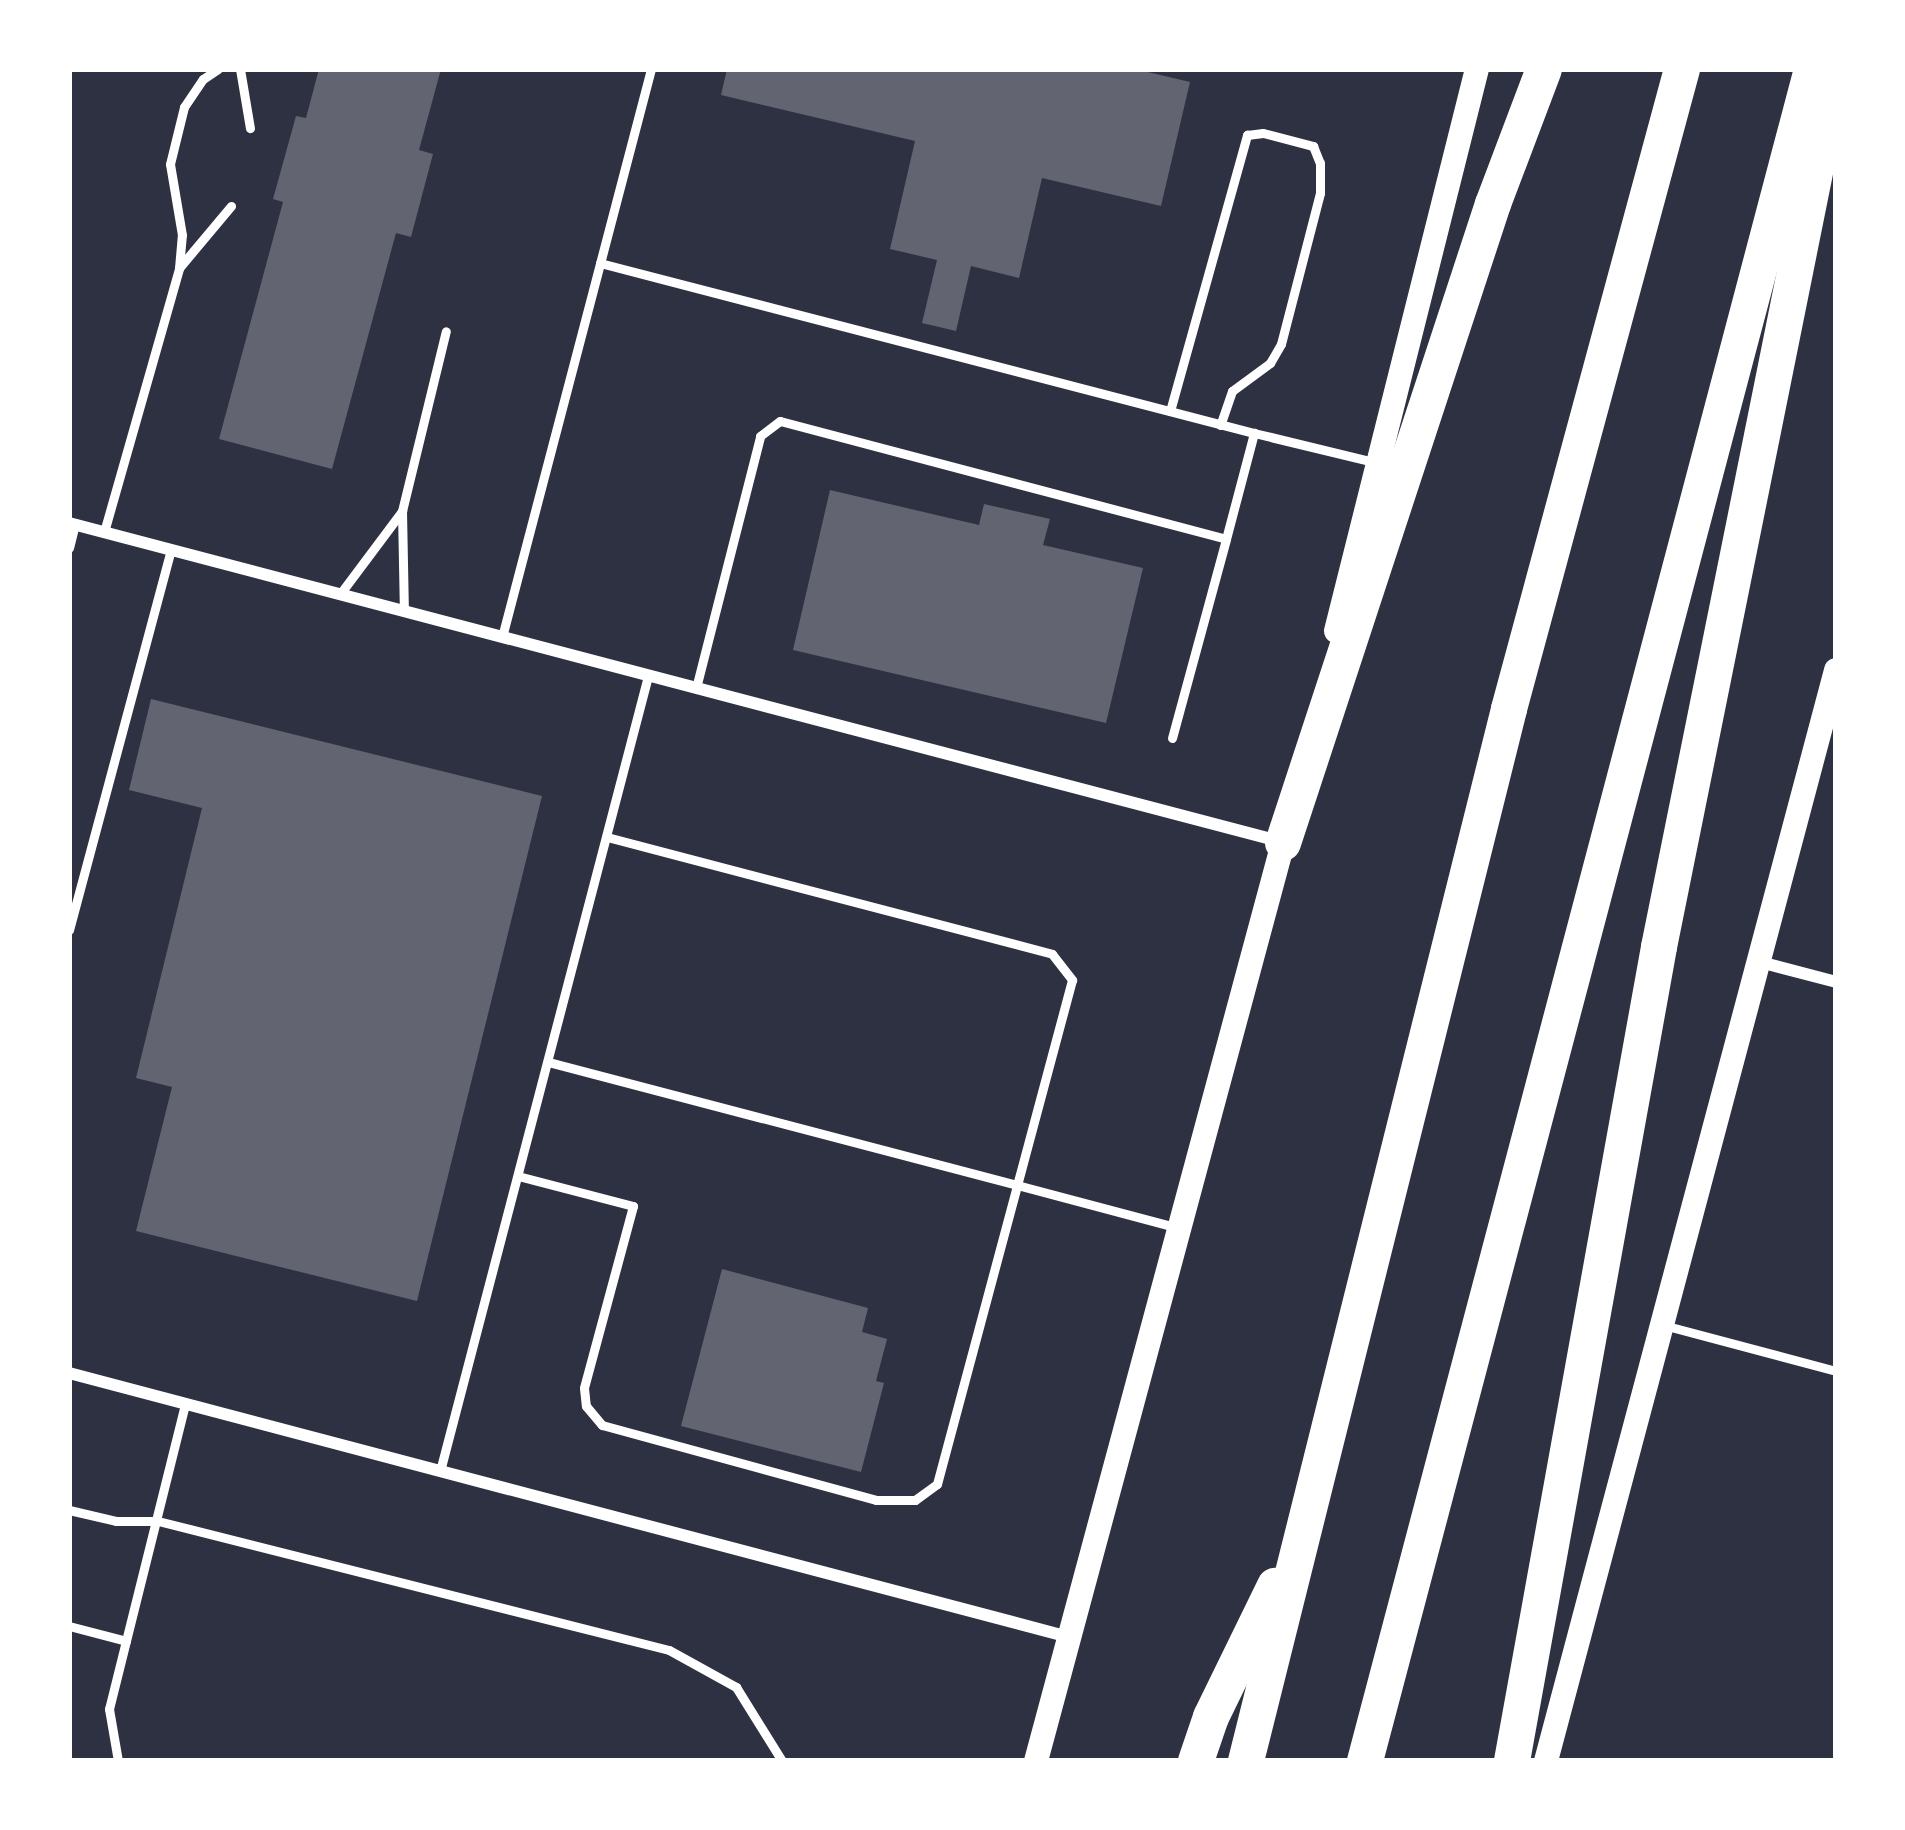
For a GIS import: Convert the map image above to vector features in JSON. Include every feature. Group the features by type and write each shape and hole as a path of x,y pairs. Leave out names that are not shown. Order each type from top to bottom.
{"highway":[{"path":"1283,843 1493,204 1544,69"},
{"path":"1246,1761 1509,709 1682,69"},
{"path":"1365,1761 1812,69"},
{"path":"1512,1761 1659,947 1836,69"},
{"path":"1196,1761 1210,1717 1306,1524"}],"main road":[{"path":"1036,1761 1283,843 1477,69"},
{"path":"1546,1761 1836,670"}],"street":[{"path":"72,524 1283,843"},
{"path":"1760,962 1836,982"},
{"path":"69,1373 1069,1636"}],"lane":[{"path":"104,532 178,268 182,236 170,164 184,107 202,80 218,69"},
{"path":"240,69 250,128"},
{"path":"502,637 651,69"},
{"path":"1170,411 1247,136 1263,133 1312,146 1320,163 1320,193 1281,344 1270,363 1232,391 1220,424"},
{"path":"178,268 231,206"},
{"path":"600,263 1378,463"},
{"path":"404,611 403,511 446,331"},
{"path":"696,688 760,436 780,422 1226,539"},
{"path":"1172,738 1254,433"},
{"path":"340,594 403,511"},
{"path":"69,548 72,524"},
{"path":"69,930 171,549"},
{"path":"440,1471 649,676"},
{"path":"518,1176 633,1206 584,1388 586,1406 602,1425 877,1500 915,1500 937,1484 1072,980 1064,964 1052,954 607,837"},
{"path":"548,1062 1180,1228"},
{"path":"1664,1325 1836,1371"},
{"path":"118,1761 109,1709 184,1404"},
{"path":"69,1510 116,1521 158,1521 670,1650 736,1687 782,1761"},
{"path":"69,1626 126,1641"}],"building":[{"path":"319,69 441,69 419,150 433,154 411,237 396,233 332,469 219,439 283,202 273,199 296,116 306,118"},
{"path":"727,69 1135,69 1190,82 1161,206 1042,178 1019,278 971,266 956,331 922,323 937,260 890,249 915,141 721,95"},
{"path":"830,490 979,525 984,504 1050,519 1043,545 1143,568 1106,723 793,650"},
{"path":"151,699 542,796 417,1301 136,1231 172,1087 136,1078 202,808 129,790"},
{"path":"722,1269 868,1308 862,1332 887,1339 876,1381 884,1383 861,1472 681,1426"}]}
